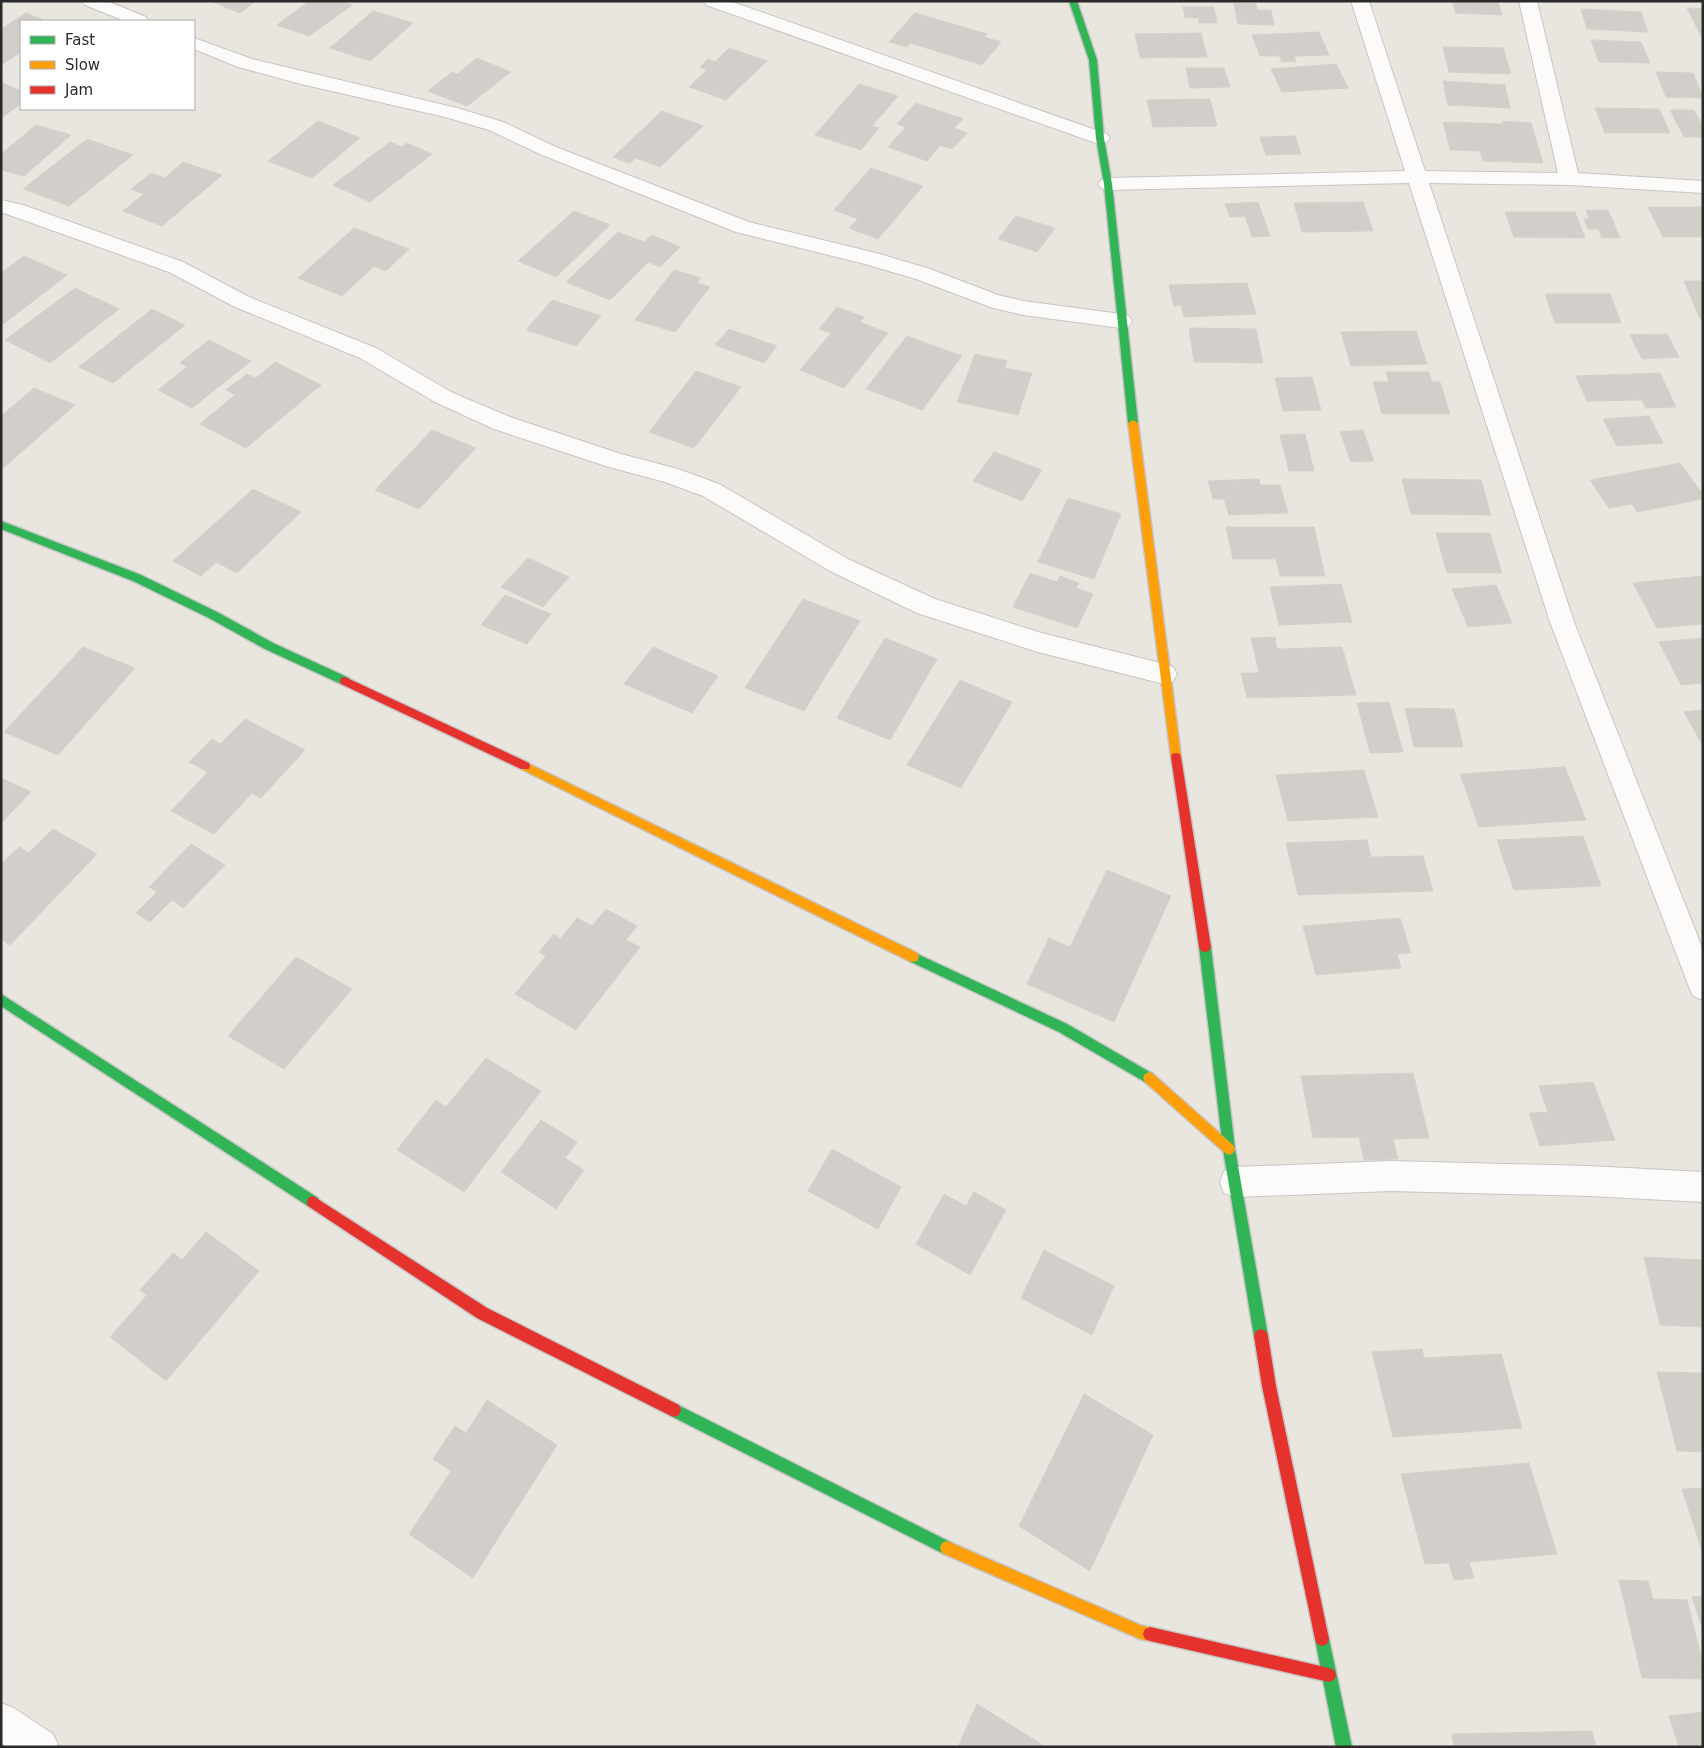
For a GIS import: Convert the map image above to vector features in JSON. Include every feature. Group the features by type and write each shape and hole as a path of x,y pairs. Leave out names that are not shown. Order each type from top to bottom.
{"street":[{"path":"90,1 138,20"},
{"path":"712,1 1100,138"},
{"path":"1073,1 1092,60 1100,138 1108,184 1121,322 1164,674 1210,982 1229,1149 1269,1386 1344,1747"},
{"path":"1360,1 1562,622 1703,987"},
{"path":"1528,1 1569,180"},
{"path":"195,43 245,63 292,76 450,112 496,126 549,151 743,227 869,258 923,274 993,301 1023,308 1121,322"},
{"path":"1108,184 1416,177 1569,180 1703,187"},
{"path":"1,206 16,209 176,267 242,302 368,353 443,397 502,423 617,461 670,475 712,490 839,564 926,606 1038,642 1164,674"},
{"path":"1,525 137,578 213,615 269,646 484,746 876,940 1059,1025 1110,1052 1153,1081 1229,1149"},
{"path":"1,1000 482,1313 965,1557 1140,1632 1329,1675"},
{"path":"1235,1182 1391,1176 1589,1181 1703,1187"},
{"path":"1,1721 40,1747"}],"building":[{"path":"210,1 256,1 240,13"},
{"path":"309,1 342,1 352,5 309,36 277,25"},
{"path":"1452,1 1498,1 1502,15 1456,13"},
{"path":"1234,3 1256,4 1257,10 1271,10 1274,25 1238,24"},
{"path":"1183,7 1214,7 1217,23 1199,23 1199,18 1185,18"},
{"path":"1687,8 1703,9 1703,36 1701,36"},
{"path":"1581,9 1641,12 1648,32 1587,29"},
{"path":"373,11 413,23 370,61 330,48"},
{"path":"26,13 44,20 20,20 20,53 1,65 1,29"},
{"path":"915,13 987,34 984,37 1001,42 982,65 910,43 907,47 889,42"},
{"path":"1319,32 1329,55 1294,56 1296,61 1282,62 1279,56 1260,56 1252,35"},
{"path":"1201,33 1207,57 1140,58 1135,34"},
{"path":"1591,40 1641,42 1650,63 1599,62"},
{"path":"1443,47 1503,48 1511,74 1449,72"},
{"path":"729,48 767,61 726,100 689,87 707,70 700,67 708,59 715,62"},
{"path":"477,58 511,72 467,106 428,91 452,72 457,74"},
{"path":"1336,64 1348,88 1282,92 1271,69"},
{"path":"1186,68 1224,68 1230,87 1190,88"},
{"path":"1656,72 1693,73 1703,98 1666,97"},
{"path":"1443,81 1505,85 1510,108 1448,105"},
{"path":"3,83 20,91 20,105 1,118 1,84"},
{"path":"859,84 898,96 872,126 879,128 861,150 815,135"},
{"path":"1210,99 1217,126 1153,127 1147,100"},
{"path":"916,103 963,119 954,128 967,133 952,149 940,145 927,161 888,147 906,127 897,124"},
{"path":"1595,108 1659,109 1670,133 1605,133"},
{"path":"1670,110 1694,110 1703,127 1703,137 1684,137"},
{"path":"662,111 703,126 660,167 636,158 630,163 613,157"},
{"path":"318,121 360,138 312,178 268,161"},
{"path":"1502,121 1531,123 1543,163 1483,161 1480,151 1450,150 1443,122 1503,124"},
{"path":"36,125 71,135 24,176 1,170 1,154"},
{"path":"1295,136 1301,154 1266,155 1260,137"},
{"path":"87,139 133,155 69,206 23,189"},
{"path":"390,142 402,147 407,143 432,154 370,202 333,185"},
{"path":"183,162 222,175 162,226 123,211 144,194 131,189 151,173 165,178"},
{"path":"871,168 923,186 878,239 849,228 858,219 834,210"},
{"path":"1258,202 1270,236 1252,237 1245,216 1230,217 1225,204"},
{"path":"1363,202 1373,231 1302,232 1294,203"},
{"path":"1648,207 1703,207 1703,237 1663,237"},
{"path":"1586,210 1608,210 1620,238 1602,238 1598,229 1588,229 1584,219 1589,219"},
{"path":"574,211 610,225 556,277 518,261"},
{"path":"1505,212 1575,212 1585,238 1514,237"},
{"path":"1016,216 1055,228 1037,252 998,239"},
{"path":"354,228 409,249 386,271 374,266 342,296 298,278"},
{"path":"618,232 644,242 652,235 680,247 660,267 648,262 610,300 566,282"},
{"path":"24,256 67,275 1,326 1,273"},
{"path":"674,270 701,278 697,283 710,287 675,332 635,320"},
{"path":"1684,281 1703,281 1703,319 1700,319"},
{"path":"1247,283 1256,314 1184,317 1181,305 1174,306 1169,285"},
{"path":"75,288 119,309 50,363 5,340"},
{"path":"1545,294 1610,294 1621,323 1555,323"},
{"path":"552,300 601,316 576,346 526,330"},
{"path":"837,307 864,317 860,322 888,333 844,388 800,370 831,333 819,329"},
{"path":"152,309 185,325 113,383 79,367"},
{"path":"1189,328 1256,329 1263,363 1194,362"},
{"path":"729,329 777,346 764,363 715,345"},
{"path":"1416,331 1427,364 1351,366 1341,332"},
{"path":"1667,334 1679,357 1642,359 1630,335"},
{"path":"907,336 962,356 922,410 866,389"},
{"path":"209,340 251,361 192,408 158,390 187,367 180,363"},
{"path":"975,354 1007,361 1005,368 1032,373 1018,415 957,402"},
{"path":"275,362 321,385 246,448 200,424 235,395 226,390 247,374 256,378"},
{"path":"696,371 741,387 694,448 649,432"},
{"path":"1386,372 1429,372 1432,382 1440,382 1450,414 1382,414 1373,382 1389,382"},
{"path":"1660,373 1676,407 1646,408 1642,400 1587,401 1576,376"},
{"path":"1312,377 1321,410 1283,411 1275,378"},
{"path":"34,388 75,405 1,470 1,416"},
{"path":"1649,416 1663,443 1617,446 1603,419"},
{"path":"432,430 476,448 419,509 375,490"},
{"path":"1363,430 1374,461 1351,462 1340,432"},
{"path":"1305,434 1314,471 1289,471 1280,435"},
{"path":"994,452 1042,470 1022,501 973,481"},
{"path":"1680,463 1703,495 1703,499 1637,512 1632,504 1609,508 1590,480"},
{"path":"1259,479 1260,485 1280,485 1288,513 1229,515 1224,499 1213,499 1208,481"},
{"path":"1402,479 1481,480 1491,515 1411,514"},
{"path":"253,489 301,512 237,573 216,562 201,576 173,561"},
{"path":"1068,498 1121,514 1094,579 1038,562"},
{"path":"1226,527 1314,527 1325,576 1280,576 1276,559 1233,559"},
{"path":"1436,533 1490,533 1502,573 1447,573"},
{"path":"528,558 569,577 543,607 501,587"},
{"path":"1030,573 1057,582 1060,576 1079,583 1076,588 1093,594 1077,628 1013,607"},
{"path":"1703,576 1703,624 1657,628 1633,583"},
{"path":"1341,584 1352,622 1279,625 1270,587"},
{"path":"1496,585 1512,623 1468,627 1452,589"},
{"path":"505,595 551,614 527,644 481,625"},
{"path":"803,599 860,621 804,711 745,688"},
{"path":"1275,637 1277,649 1342,647 1356,695 1247,698 1241,673 1259,673 1251,638"},
{"path":"885,638 937,659 890,740 837,718"},
{"path":"1703,638 1703,683 1681,685 1659,642"},
{"path":"83,647 135,668 58,755 4,732"},
{"path":"653,647 718,676 692,713 624,684"},
{"path":"960,680 1012,702 961,788 907,765"},
{"path":"1389,702 1403,752 1370,753 1357,703"},
{"path":"1405,708 1454,709 1463,747 1414,747"},
{"path":"1703,710 1703,746 1684,712"},
{"path":"245,719 305,750 261,798 252,793 214,834 171,811 208,772 189,762 212,739 220,744"},
{"path":"1565,767 1586,820 1479,827 1460,774"},
{"path":"1364,770 1378,817 1288,821 1276,775"},
{"path":"1,778 31,792 1,823"},
{"path":"53,829 97,854 10,945 1,939 1,864 19,847 29,853"},
{"path":"1583,836 1601,886 1514,890 1497,840"},
{"path":"1367,840 1371,857 1423,856 1433,891 1298,895 1286,843"},
{"path":"191,844 225,865 183,908 172,900 150,922 136,913 157,892 149,887"},
{"path":"1107,870 1171,896 1114,1022 1027,984 1049,938 1070,947"},
{"path":"606,909 637,926 626,940 640,947 576,1030 515,994 546,956 539,952 554,934 560,939 577,918 592,926"},
{"path":"1400,918 1411,953 1397,954 1401,968 1316,975 1303,926"},
{"path":"296,957 352,989 284,1069 228,1036"},
{"path":"486,1058 541,1091 464,1192 397,1150 436,1100 446,1107"},
{"path":"1413,1073 1429,1138 1393,1139 1398,1159 1364,1160 1359,1137 1313,1138 1301,1076"},
{"path":"1593,1082 1615,1140 1540,1146 1529,1113 1548,1112 1539,1086"},
{"path":"541,1120 577,1142 565,1158 584,1170 556,1209 501,1172"},
{"path":"832,1149 901,1187 878,1229 808,1191"},
{"path":"974,1192 1006,1210 970,1275 916,1244 944,1194 966,1206"},
{"path":"206,1232 259,1271 166,1381 110,1337 147,1295 140,1290 173,1253 182,1260"},
{"path":"1044,1250 1114,1286 1092,1335 1021,1298"},
{"path":"1644,1257 1703,1260 1703,1327 1660,1325"},
{"path":"1422,1349 1424,1358 1501,1354 1522,1428 1393,1437 1372,1352"},
{"path":"1657,1372 1703,1373 1703,1452 1677,1451"},
{"path":"1084,1394 1153,1435 1090,1571 1019,1526"},
{"path":"487,1400 557,1445 473,1578 409,1534 451,1471 433,1459 455,1426 466,1433"},
{"path":"1529,1463 1557,1554 1469,1562 1474,1578 1454,1580 1449,1563 1425,1564 1401,1474"},
{"path":"1703,1488 1703,1554 1682,1489"},
{"path":"1619,1580 1648,1581 1653,1599 1687,1600 1703,1665 1703,1679 1642,1678"},
{"path":"1703,1596 1703,1630 1692,1597"},
{"path":"977,1704 1046,1747 958,1747"},
{"path":"1703,1712 1703,1747 1679,1747 1669,1716"},
{"path":"1592,1731 1596,1747 1454,1747 1452,1734"}],"traffic: fast":[{"path":"1073,1 1093,60 1100,138 1108,184 1133,423"},
{"path":"1,525 137,578 213,615 269,646 345,681"},
{"path":"1205,947 1229,1149 1261,1336"},
{"path":"913,957 1063,1028 1149,1078"},
{"path":"1,999 313,1202"},
{"path":"674,1410 947,1548"},
{"path":"1322,1639 1344,1747"}],"traffic: slow":[{"path":"1133,423 1176,757"},
{"path":"525,766 913,957"},
{"path":"1149,1078 1229,1149"},
{"path":"947,1548 1140,1632 1150,1634"}],"traffic: jam":[{"path":"345,681 525,766"},
{"path":"1176,757 1205,947"},
{"path":"313,1202 482,1313 674,1410"},
{"path":"1261,1336 1269,1386 1322,1639"},
{"path":"1150,1634 1329,1675"}]}
